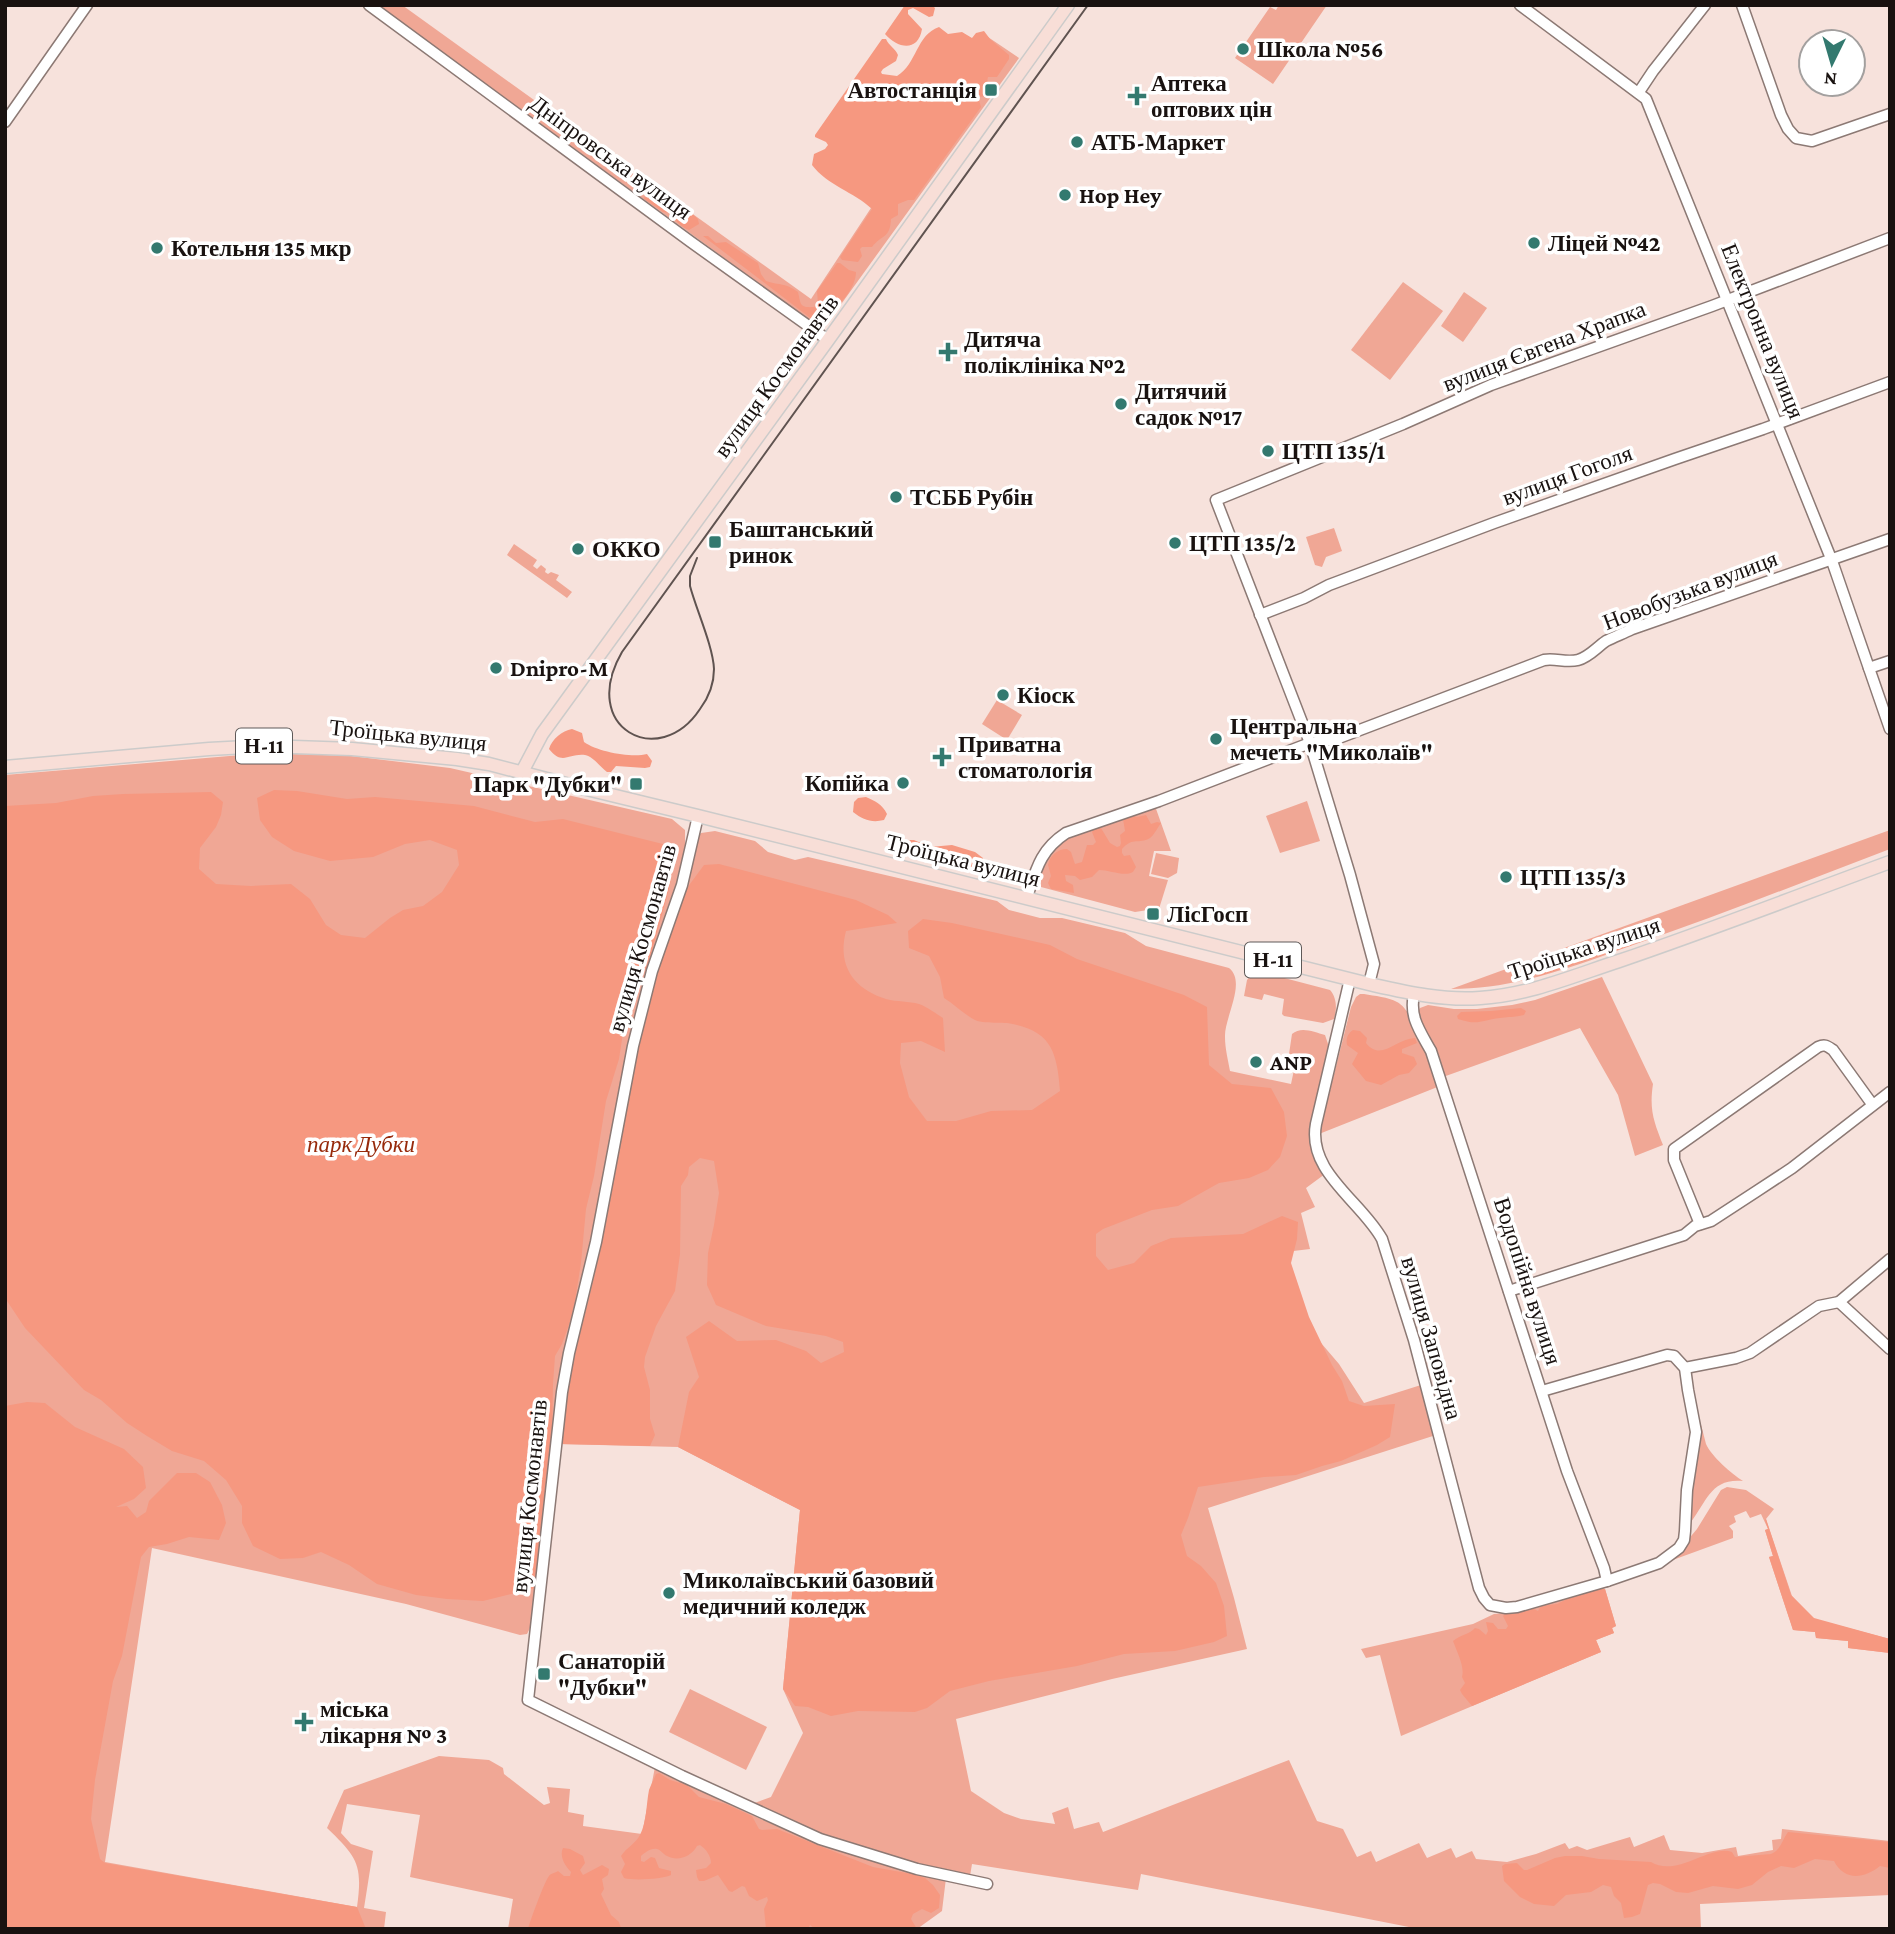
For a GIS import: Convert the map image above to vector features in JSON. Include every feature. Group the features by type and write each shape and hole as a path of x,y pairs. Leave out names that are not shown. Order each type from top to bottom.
{"main road":[{"name":"вулиця Космонавтів","path":"522,772 542,734 1068,5"},
{"name":"Троїцька вулиця","path":"5,767 209,748 265,746 352,749 489,764 1369,984 1414,994 1477,999 1534,990 1890,862"}],"street":[{"path":"5,122 87,5"},
{"name":"Дніпровська вулиця","path":"369,5 828,340"},
{"name":"Електронна вулиця","path":"1520,5 1646,99 1832,561 1890,729"},
{"path":"1639,92 1705,5"},
{"path":"1742,5 1781,115 1796,138 1812,141 1890,114"},
{"name":"вулиця Євгена Храпка","path":"1260,615 1216,500 1491,385 1728,300 1890,238"},
{"name":"вулиця Гоголя","path":"1260,615 1329,585 1494,523 1890,382"},
{"name":"Новобузька вулиця","path":"1027,897 1040,858 1053,841 1066,833 1159,801 1310,743 1336,739 1544,660 1579,659 1606,641 1632,629 1890,539"},
{"path":"1260,615 1310,743 1350,875 1374,964 1369,984"},
{"path":"1869,668 1890,661"},
{"name":"вулиця Космонавтів","path":"698,816 682,885 644,998 596,1242 569,1353 528,1700 682,1776 820,1839 917,1869 987,1884"},
{"name":"вулиця Заповідна","path":"1350,979 1314,1136 1316,1146 1333,1178 1373,1224 1382,1239 1413,1340 1479,1588 1490,1605 1517,1607 1607,1581 1659,1563 1670,1556 1684,1540 1687,1490 1696,1432 1685,1368"},
{"name":"Водопійна вулиця","path":"1414,994 1414,1016 1431,1051 1567,1471 1607,1581"},
{"path":"1700,1224 1673,1154 1679,1145 1823,1045 1833,1050 1843,1062 1872,1104"},
{"path":"1509,1291 1684,1235 1700,1224 1711,1222 1791,1167 1890,1092"},
{"path":"1542,1391 1667,1355 1674,1356 1685,1368 1750,1353 1819,1306 1839,1302 1890,1259"},
{"path":"1839,1302 1890,1349"}],"green space":[{"path":"378,5 402,5 811,299 985,35 1019,58 829,321 824,324 813,323"},
{"path":"905,5 932,5 935,8 933,16 929,17 913,8 908,10 908,14 922,29 916,42 906,46 885,34"},
{"path":"1279,5 1327,5 1273,84 1235,58 1270,7 1276,10"},
{"path":"939,27 948,34 962,32 972,38 976,33 984,31 1009,55 1009,59 997,77 988,77 988,96 978,97 981,107 914,200 898,204 898,215 891,219 887,233 872,247 860,249 862,256 858,262 842,260 840,257 872,209 825,178 812,165 814,154 828,145 815,135 882,39 886,39 898,55 896,61 881,72 897,76 904,71 926,36"},
{"path":"649,193 664,201 670,200 691,213 698,219 699,224 689,230 683,227 670,213 663,212 644,199"},
{"path":"703,236 708,236 716,243 726,242 758,263 766,281 786,285 798,292 802,304 806,307 818,304 817,291 837,263 856,272 853,285 826,319 813,320"},
{"path":"1403,282 1443,311 1390,380 1351,350"},
{"path":"1464,292 1487,308 1463,342 1441,326"},
{"path":"1334,528 1342,551 1326,557 1322,567 1315,565 1306,537"},
{"path":"514,544 537,560 533,566 537,569 541,565 548,574 551,572 559,575 556,580 572,592 567,598 507,555"},
{"path":"997,700 1022,715 1007,740 982,724"},
{"path":"572,729 582,733 584,742 598,749 624,755 647,754 652,761 650,767 616,766 611,772 607,772 585,755 558,757 549,749 550,745 558,736"},
{"name":"парк Дубки","path":"265,753 351,756 450,768 672,819 685,830 685,849 701,833 715,831 755,841 768,852 795,860 808,857 997,901 1009,910 1040,918 1062,918 1125,933 1146,946 1229,968 1234,974 1235,991 1225,1037 1230,1071 1291,1084 1297,1056 1289,1054 1292,1034 1303,1030 1325,1035 1329,1047 1312,1123 1325,1174 1306,1188 1315,1207 1301,1213 1310,1249 1285,1252 1274,1288 1339,1364 1364,1403 1421,1385 1436,1435 1208,1508 1247,1649 1112,1679 956,1719 971,1791 1004,1813 1021,1819 1055,1824 1052,1813 1068,1807 1074,1829 1099,1822 1103,1832 1289,1760 1317,1821 1343,1829 1357,1857 1371,1851 1376,1862 1419,1843 1427,1858 1451,1848 1456,1858 1472,1851 1476,1859 1507,1862 1565,1843 1569,1849 1577,1846 1587,1850 1630,1837 1634,1847 1664,1835 1670,1850 1702,1853 1736,1847 1738,1856 1773,1850 1772,1840 1781,1839 1782,1829 1890,1841 1890,1895 1700,1904 1701,1929 1419,1929 1141,1874 1138,1890 972,1864 970,1876 919,1866 822,1835 752,1804 771,1797 803,1733 783,1689 800,1510 678,1447 560,1444 527,1634 520,1635 406,1604 152,1548 105,1862 357,1907 359,1881 356,1862 327,1828 344,1790 439,1756 489,1760 503,1768 504,1774 544,1805 550,1803 547,1787 570,1789 568,1812 584,1815 583,1826 642,1834 655,1767 800,1836 883,1863 946,1878 942,1911 917,1929 508,1929 513,1899 410,1877 420,1815 347,1804 341,1833 351,1844 373,1851 364,1908 386,1912 384,1929 5,1929 5,775"},
{"path":"274,790 347,799 375,797 474,806 535,822 563,819 675,847 668,893 648,965 627,1007 619,1059 606,1101 586,1209 575,1301 562,1344 555,1356 552,1442 535,1588 483,1601 416,1595 377,1584 349,1565 321,1552 303,1558 280,1559 253,1546 242,1523 242,1506 226,1480 204,1461 172,1451 147,1436 84,1390 25,1328 5,1298 5,806 56,803 93,796 211,792 223,802 221,815 216,827 200,848 199,869 216,884 291,884 310,899 326,925 341,935 365,938 403,910 423,906 442,892 459,865 457,850 430,840 405,844 373,857 330,861 294,851 272,837 260,820 257,798"},
{"path":"866,797 883,808 887,814 884,820 868,820 853,812 854,802 858,798"},
{"path":"1307,801 1320,841 1280,853 1266,816"},
{"path":"1155,806 1171,851 1154,851 1149,876 1168,880 1158,912 1135,912 1041,887 1045,859 1063,839"},
{"path":"1132,815 1146,815 1151,824 1161,823 1150,838 1130,843 1122,849 1124,856 1130,855 1136,867 1133,872 1121,874 1099,870 1092,877 1080,880 1075,876 1065,875 1066,881 1073,885 1074,893 1051,889 1048,883 1051,876 1048,865 1055,853 1067,849 1071,852 1075,864 1082,862 1087,845 1096,842 1092,832 1094,828 1101,828 1110,843 1120,846 1120,835 1125,831 1123,819"},
{"path":"1890,830 1890,849 1700,921 1545,975 1499,985 1451,989"},
{"path":"909,840 930,847 952,845 975,852 983,858 983,867 976,873 901,852 898,847 900,843"},
{"path":"1156,853 1179,858 1177,873 1168,878 1151,874"},
{"path":"719,864 856,900 888,915 897,923 846,931 844,955 850,974 856,982 874,995 919,1004 943,1018 945,1052 921,1041 901,1043 900,1063 909,1097 927,1121 956,1121 991,1111 1032,1110 1060,1091 1054,1054 1042,1037 1022,1026 975,1020 944,998 940,977 929,956 909,948 908,931 923,919 1050,945 1077,959 1184,995 1207,1007 1209,1065 1232,1084 1271,1088 1284,1112 1287,1136 1280,1157 1268,1170 1249,1178 1219,1183 1178,1206 1152,1210 1096,1234 1096,1256 1108,1270 1134,1263 1151,1246 1171,1238 1243,1234 1282,1216 1298,1222 1291,1263 1309,1317 1342,1381 1349,1401 1364,1406 1395,1404 1390,1437 1341,1461 1296,1475 1198,1487 1181,1535 1187,1556 1201,1566 1216,1583 1224,1606 1227,1636 1214,1642 1175,1651 1124,1654 1077,1666 989,1681 950,1691 927,1708 915,1712 858,1711 831,1716 808,1707 795,1706 783,1689 800,1510 678,1447 689,1392 699,1377 686,1337 709,1321 737,1341 776,1340 806,1351 821,1363 844,1352 843,1342 826,1336 766,1326 716,1305 707,1285 708,1253 719,1193 714,1161 700,1158 689,1167 688,1175 681,1186 680,1254 675,1291 656,1326 645,1357 644,1367 650,1390 650,1419 655,1435 650,1446 560,1444 573,1354 602,1242 637,1047 657,973 684,892 704,865"},
{"path":"1624,932 1634,936 1632,945 1539,976 1533,970 1535,963"},
{"path":"1265,973 1330,990 1336,1004 1334,1019 1323,1023 1284,1016 1284,999 1264,994 1262,1000 1244,996 1247,980 1251,975"},
{"path":"1602,977 1653,1084 1653,1116 1663,1145 1635,1156 1618,1095 1580,1028 1443,1077 1418,1012 1420,1008 1428,1005 1477,1009 1512,1005"},
{"path":"1360,994 1390,999 1404,1007 1428,1053 1440,1086 1319,1134 1351,1007"},
{"path":"1521,1008 1526,1011 1524,1015 1480,1022 1465,1021 1457,1016 1461,1012"},
{"path":"1353,1030 1360,1031 1367,1038 1366,1043 1377,1050 1415,1038 1417,1043 1402,1049 1402,1053 1414,1057 1417,1064 1409,1073 1399,1075 1381,1085 1366,1081 1352,1064 1358,1053 1347,1045 1347,1037"},
{"path":"27,1402 45,1403 75,1427 124,1449 143,1467 146,1488 134,1499 116,1507 127,1506 137,1518 146,1512 149,1501 177,1473 196,1473 210,1482 222,1505 226,1523 219,1540 189,1537 149,1547 141,1557 122,1656 113,1681 95,1780 91,1819 100,1859 105,1863 357,1907 366,1929 5,1929 5,1406"},
{"path":"1696,1411 1706,1444 1712,1454 1743,1481 1732,1481 1717,1487 1689,1522"},
{"path":"1727,1487 1746,1490 1774,1509 1766,1519 1792,1596 1814,1619 1890,1639 1890,1653 1848,1648 1848,1641 1816,1638 1815,1632 1793,1630 1769,1557 1773,1556 1765,1530 1768,1529 1761,1514 1750,1518 1746,1511 1734,1516 1736,1522 1729,1526 1733,1531 1733,1538 1670,1561 1697,1529 1721,1490"},
{"path":"1766,1519 1791,1595 1814,1618 1890,1639 1890,1653 1848,1648 1848,1641 1816,1638 1815,1632 1793,1630 1769,1557 1773,1556 1765,1530 1768,1529"},
{"path":"1605,1589 1616,1626 1612,1628 1614,1633 1596,1640 1601,1652 1401,1736 1380,1655 1366,1658 1361,1649 1473,1624 1494,1614 1519,1612"},
{"path":"1605,1589 1616,1626 1612,1628 1614,1633 1596,1640 1601,1652 1472,1706 1462,1694 1460,1690 1465,1683 1462,1664 1453,1641 1475,1628 1486,1635 1486,1622 1493,1623 1498,1629 1506,1629 1508,1626 1503,1616 1505,1614 1532,1608 1538,1611 1541,1606 1557,1604"},
{"path":"690,1689 767,1727 746,1770 669,1732"},
{"path":"659,1773 670,1780 687,1785 699,1797 726,1804 752,1816 759,1829 777,1829 873,1867 925,1878 940,1895 939,1908 931,1913 922,1909 913,1914 911,1919 917,1929 815,1929 810,1925 808,1929 766,1929 764,1909 767,1897 757,1901 749,1896 742,1886 729,1891 718,1875 699,1881 696,1870 706,1868 711,1863 708,1853 700,1845 680,1858 671,1858 657,1849 641,1856 641,1861 644,1862 651,1857 655,1858 659,1868 671,1871 671,1875 648,1879 624,1878 621,1872 625,1864 621,1856 640,1835 649,1790"},
{"path":"1788,1832 1890,1842 1890,1868 1880,1866 1867,1874 1855,1876 1843,1872 1834,1861 1815,1859 1794,1868 1781,1866 1768,1872 1752,1885 1738,1889 1713,1886 1688,1893 1676,1892 1653,1883 1648,1885 1640,1914 1624,1918 1621,1903 1614,1896 1611,1887 1603,1885 1591,1892 1566,1895 1554,1906 1534,1904 1520,1897 1504,1881 1502,1866 1505,1864 1517,1863 1527,1870 1565,1856 1672,1866 1714,1852 1732,1852 1735,1857 1771,1854"},
{"path":"563,1848 583,1856 585,1863 580,1870 583,1875 602,1865 609,1869 608,1875 602,1879 604,1889 601,1894 621,1928 528,1929 549,1876 558,1871 564,1876 570,1876 571,1872 562,1858"}],"tram line":[{"path":"697,558 690,576 690,586 711,650 714,669 712,685 700,709 683,727 664,737 646,738 629,732 617,720 610,702 611,679 622,652 1088,5"}],"place":[{"name":"Школа №56","path":"1243,49"},
{"name":"Автостанція","path":"991,90"},
{"name":"Аптека оптових цін","path":"1137,96"},
{"name":"АТБ-Маркет","path":"1077,142"},
{"name":"Hop Hey","path":"1065,195"},
{"name":"Ліцей №42","path":"1534,243"},
{"name":"Котельня 135 мкр","path":"157,248"},
{"name":"Дитяча поліклініка №2","path":"948,352"},
{"name":"Дитячий садок №17","path":"1121,404"},
{"name":"ЦТП 135/1","path":"1268,451"},
{"name":"ТСББ Рубін","path":"896,497"},
{"name":"Баштанський ринок","path":"715,542"},
{"name":"ЦТП 135/2","path":"1175,543"},
{"name":"ОККО","path":"578,549"},
{"name":"Dnipro-M","path":"496,668"},
{"name":"Кіоск","path":"1003,695"},
{"name":"Центральна мечеть \"Миколаїв\"","path":"1216,739"},
{"name":"Приватна стоматологія","path":"942,757"},
{"name":"Копійка","path":"903,783"},
{"name":"Парк \"Дубки\"","path":"636,784"},
{"name":"ЦТП 135/3","path":"1506,877"},
{"name":"ЛісГосп","path":"1153,914"},
{"name":"ANP","path":"1256,1062"},
{"name":"Миколаївський базовий медичний коледж","path":"669,1593"},
{"name":"Санаторій \"Дубки\"","path":"544,1674"},
{"name":"міська лікарня № 3","path":"304,1722"}]}
